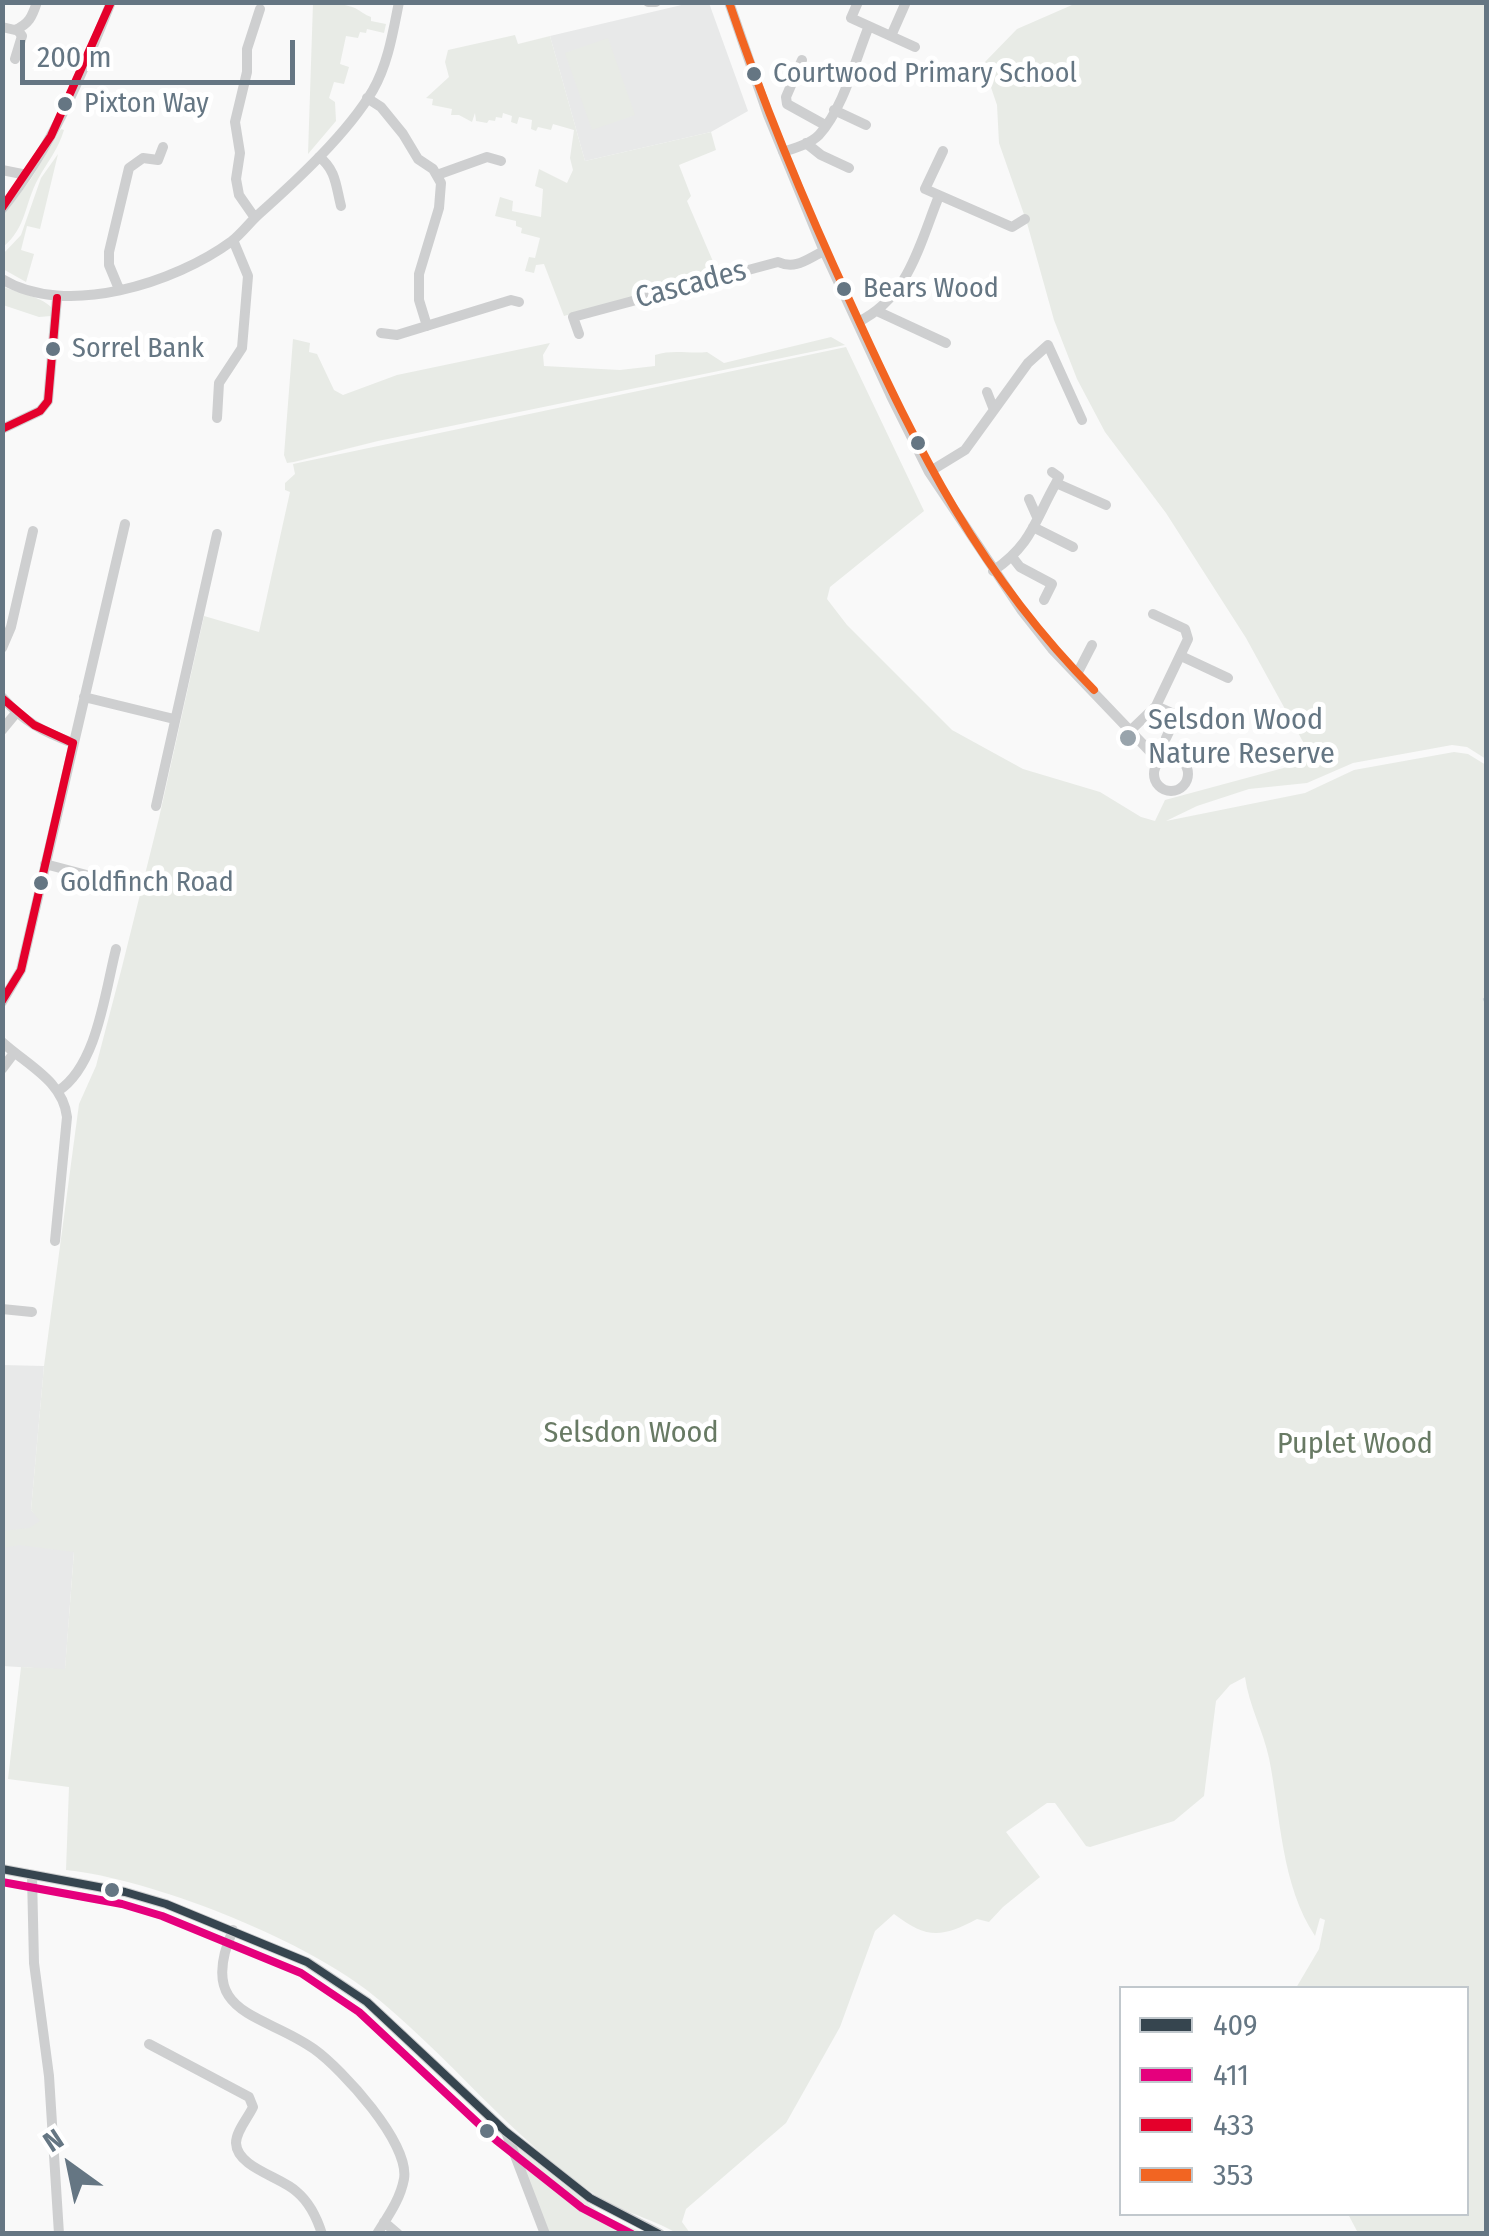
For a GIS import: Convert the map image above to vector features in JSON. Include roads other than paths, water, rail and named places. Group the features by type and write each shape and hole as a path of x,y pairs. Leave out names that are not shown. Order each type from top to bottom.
{"street":[{"path":"17,30 30,20 36,2"},
{"path":"2,209 8,193 27,175 78,85 110,2"},
{"path":"2,279 24,291 56,298 97,295 175,271 234,240 301,178 367,98 384,64 399,2"},
{"path":"648,2 656,2"},
{"path":"730,2 783,152 824,251 930,472 993,571 1052,649 1159,761"},
{"path":"858,2 851,18 915,47"},
{"path":"890,36 906,2"},
{"path":"255,218 239,196 236,180 240,153 235,122 247,72 247,49 260,9"},
{"path":"783,152 806,143 825,125 868,26"},
{"path":"2,27 17,30 22,36 15,59"},
{"path":"802,60 786,97 787,104 825,125"},
{"path":"367,98 381,107 404,134 418,159 441,183 439,208 419,274 419,300 427,326"},
{"path":"834,110 866,125"},
{"path":"806,143 848,168"},
{"path":"119,289 109,252 129,168 143,158 158,160 162,146"},
{"path":"943,150 925,189 1012,227 1024,219"},
{"path":"319,157 334,174 341,206"},
{"path":"437,175 488,157 501,160"},
{"path":"2,170 27,175"},
{"path":"858,322 879,312 906,277 939,196"},
{"path":"216,418 218,383 242,348 248,276 234,240"},
{"name":"Cascades","path":"579,334 573,317 778,262 788,267 801,264 824,251"},
{"path":"2,429 40,411 48,401 56,298"},
{"path":"381,333 397,335 511,300 519,302"},
{"path":"879,312 946,343"},
{"path":"930,472 965,450 1038,351 1048,345 1082,420"},
{"path":"986,392 994,410"},
{"path":"993,571 1026,544 1054,478 1106,505"},
{"path":"1029,498 1035,522 1073,548"},
{"path":"2,1002 21,970 125,524"},
{"path":"2,648 33,531"},
{"path":"156,806 217,534"},
{"path":"1013,558 1020,567 1052,584 1044,600"},
{"path":"1131,730 1156,706 1188,639 1184,629 1153,614"},
{"path":"1077,674 1092,645"},
{"path":"1181,656 1228,678"},
{"path":"2,697 40,731 72,743"},
{"path":"84,697 174,720"},
{"path":"1156,706 1182,718 1166,738"},
{"path":"2,730 16,713"},
{"path":"45,864 132,887"},
{"path":"58,1092 79,1073 89,1053 116,949"},
{"path":"2,1042 58,1092 65,1103 67,1118 55,1241"},
{"path":"2,1069 14,1053"},
{"path":"2,1309 32,1312"},
{"path":"2,1870 125,1892 307,1962 367,2002 506,2131 590,2198 660,2234"},
{"path":"32,1876 34,1964 49,2076 59,2234"},
{"path":"232,1930 222,1955 222,1978 230,1999 250,2018 314,2048 375,2110 400,2152 405,2176 392,2212 377,2234"},
{"path":"150,2044 249,2097 253,2107 237,2134 238,2152 297,2192 312,2210 322,2234"},
{"path":"506,2131 545,2234"},
{"path":"384,2222 398,2234"}],"waterway":[{"path":"1484,999 1486,1003"}],"place":[{"name":"Courtwood Primary School","path":"754,74"},
{"name":"Pixton Way","path":"65,104"},
{"name":"Bears Wood","path":"844,289"},
{"name":"Sorrel Bank","path":"53,349"},
{"name":"Selsdon Wood Nature Reserve","path":"1128,738"},
{"name":"Goldfinch Road","path":"41,883"}],"park label":[{"name":"Selsdon Wood","path":"631,1434"},
{"name":"Puplet Wood","path":"1355,1445"}]}
